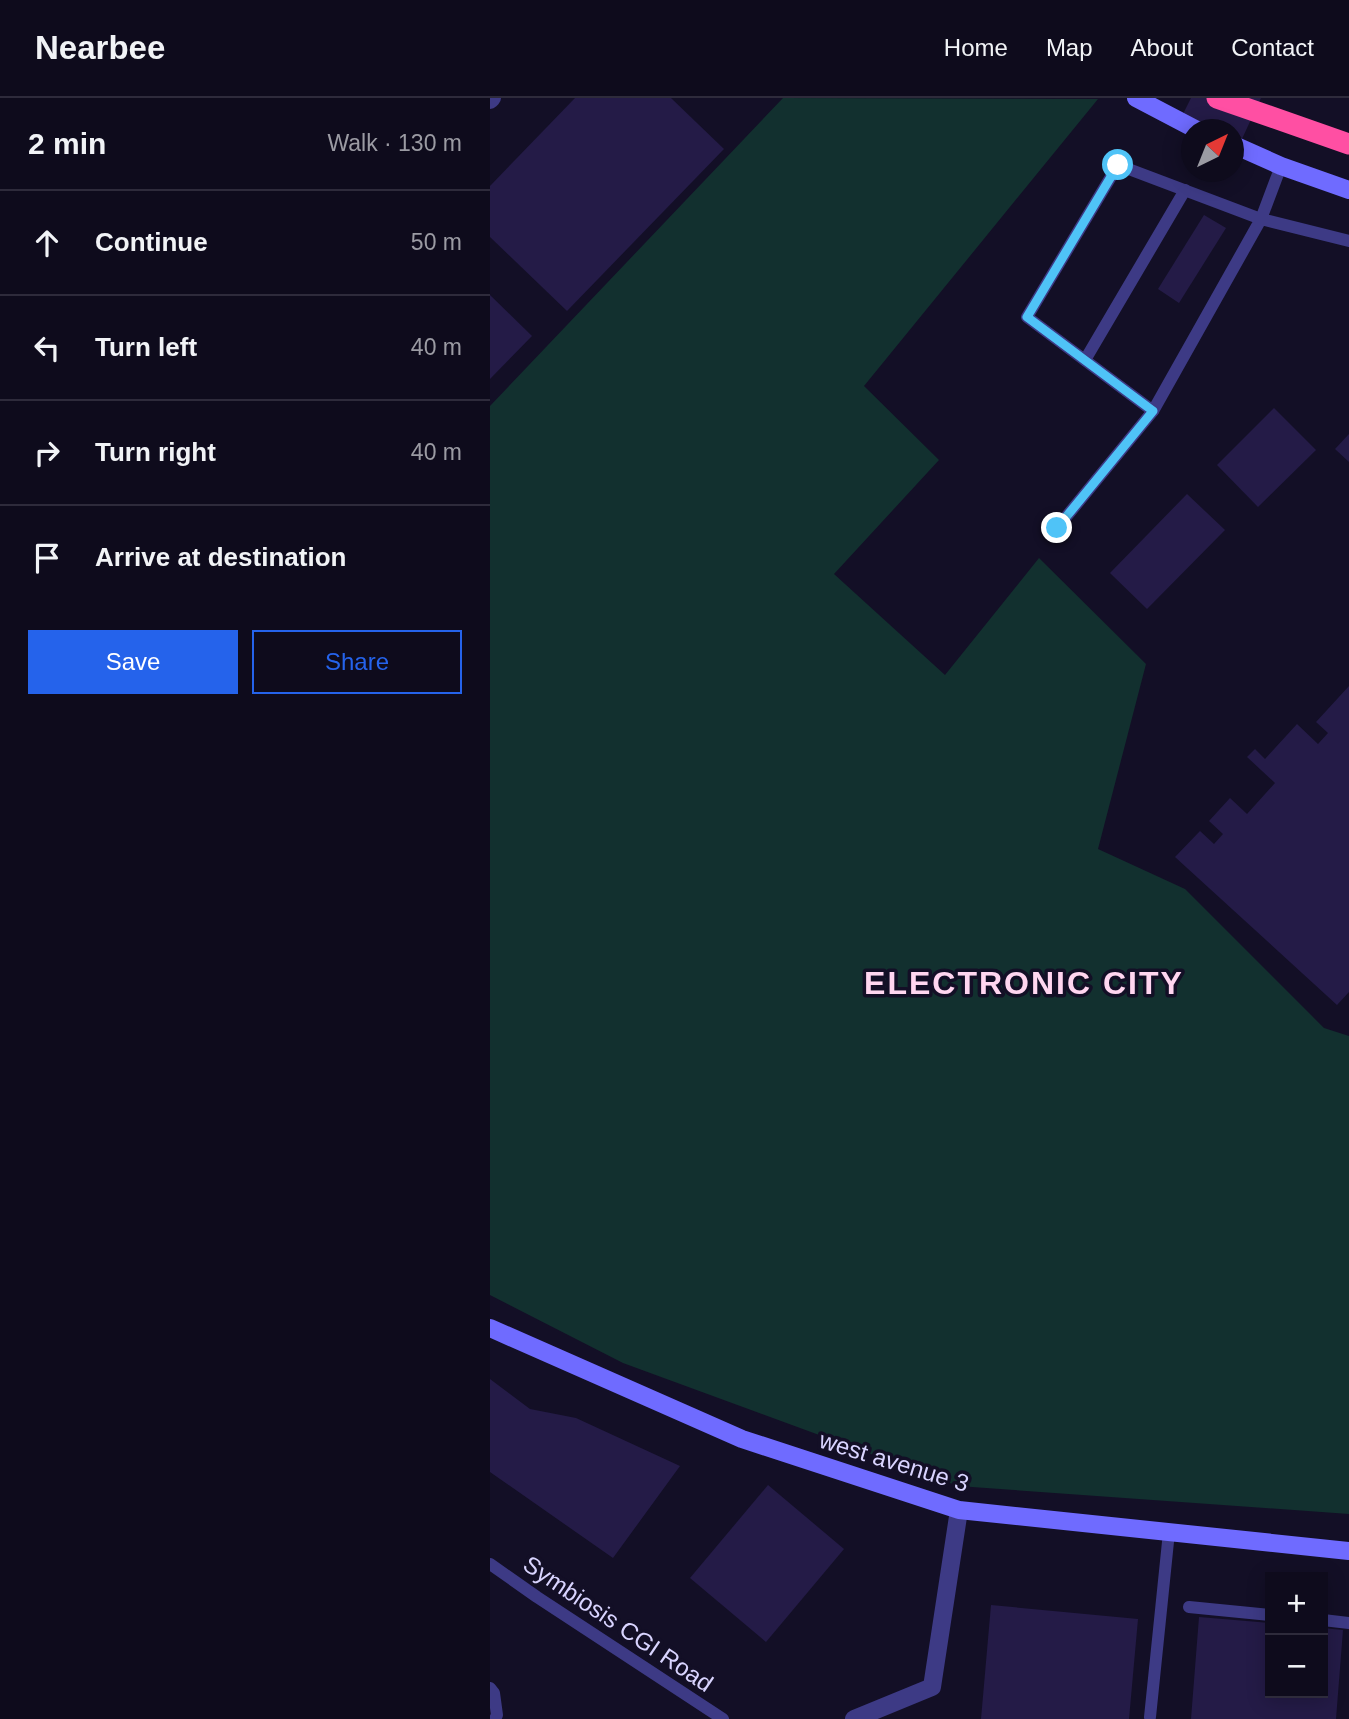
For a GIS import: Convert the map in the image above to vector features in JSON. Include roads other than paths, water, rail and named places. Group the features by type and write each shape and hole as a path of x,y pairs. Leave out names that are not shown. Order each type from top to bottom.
{"highway":[{"path":"1217,98 1349,144"}],"street":[{"path":"1136,98 1181,122"},
{"path":"1244,149 1349,190"},
{"name":"west avenue 3","path":"490,1328 742,1439 959,1510 1349,1551"},
{"path":"854,1719 932,1687 959,1510"}],"lane":[{"path":"1153,411 1027,317 1118,165 1261,219 1349,241"},
{"path":"1057,528 1153,411 1261,219 1281,166"},
{"path":"1085,360 1185,190"},
{"path":"1150,1717 1169,1532"},
{"name":"Symbiosis CGI Road","path":"490,1564 723,1719"},
{"path":"1189,1607 1265,1615"},
{"path":"1328,1621 1349,1623"},
{"path":"490,1688 494,1693 498,1715 495,1719"}],"district":[{"name":"ELECTRONIC CITY","path":"1024,983"}]}
